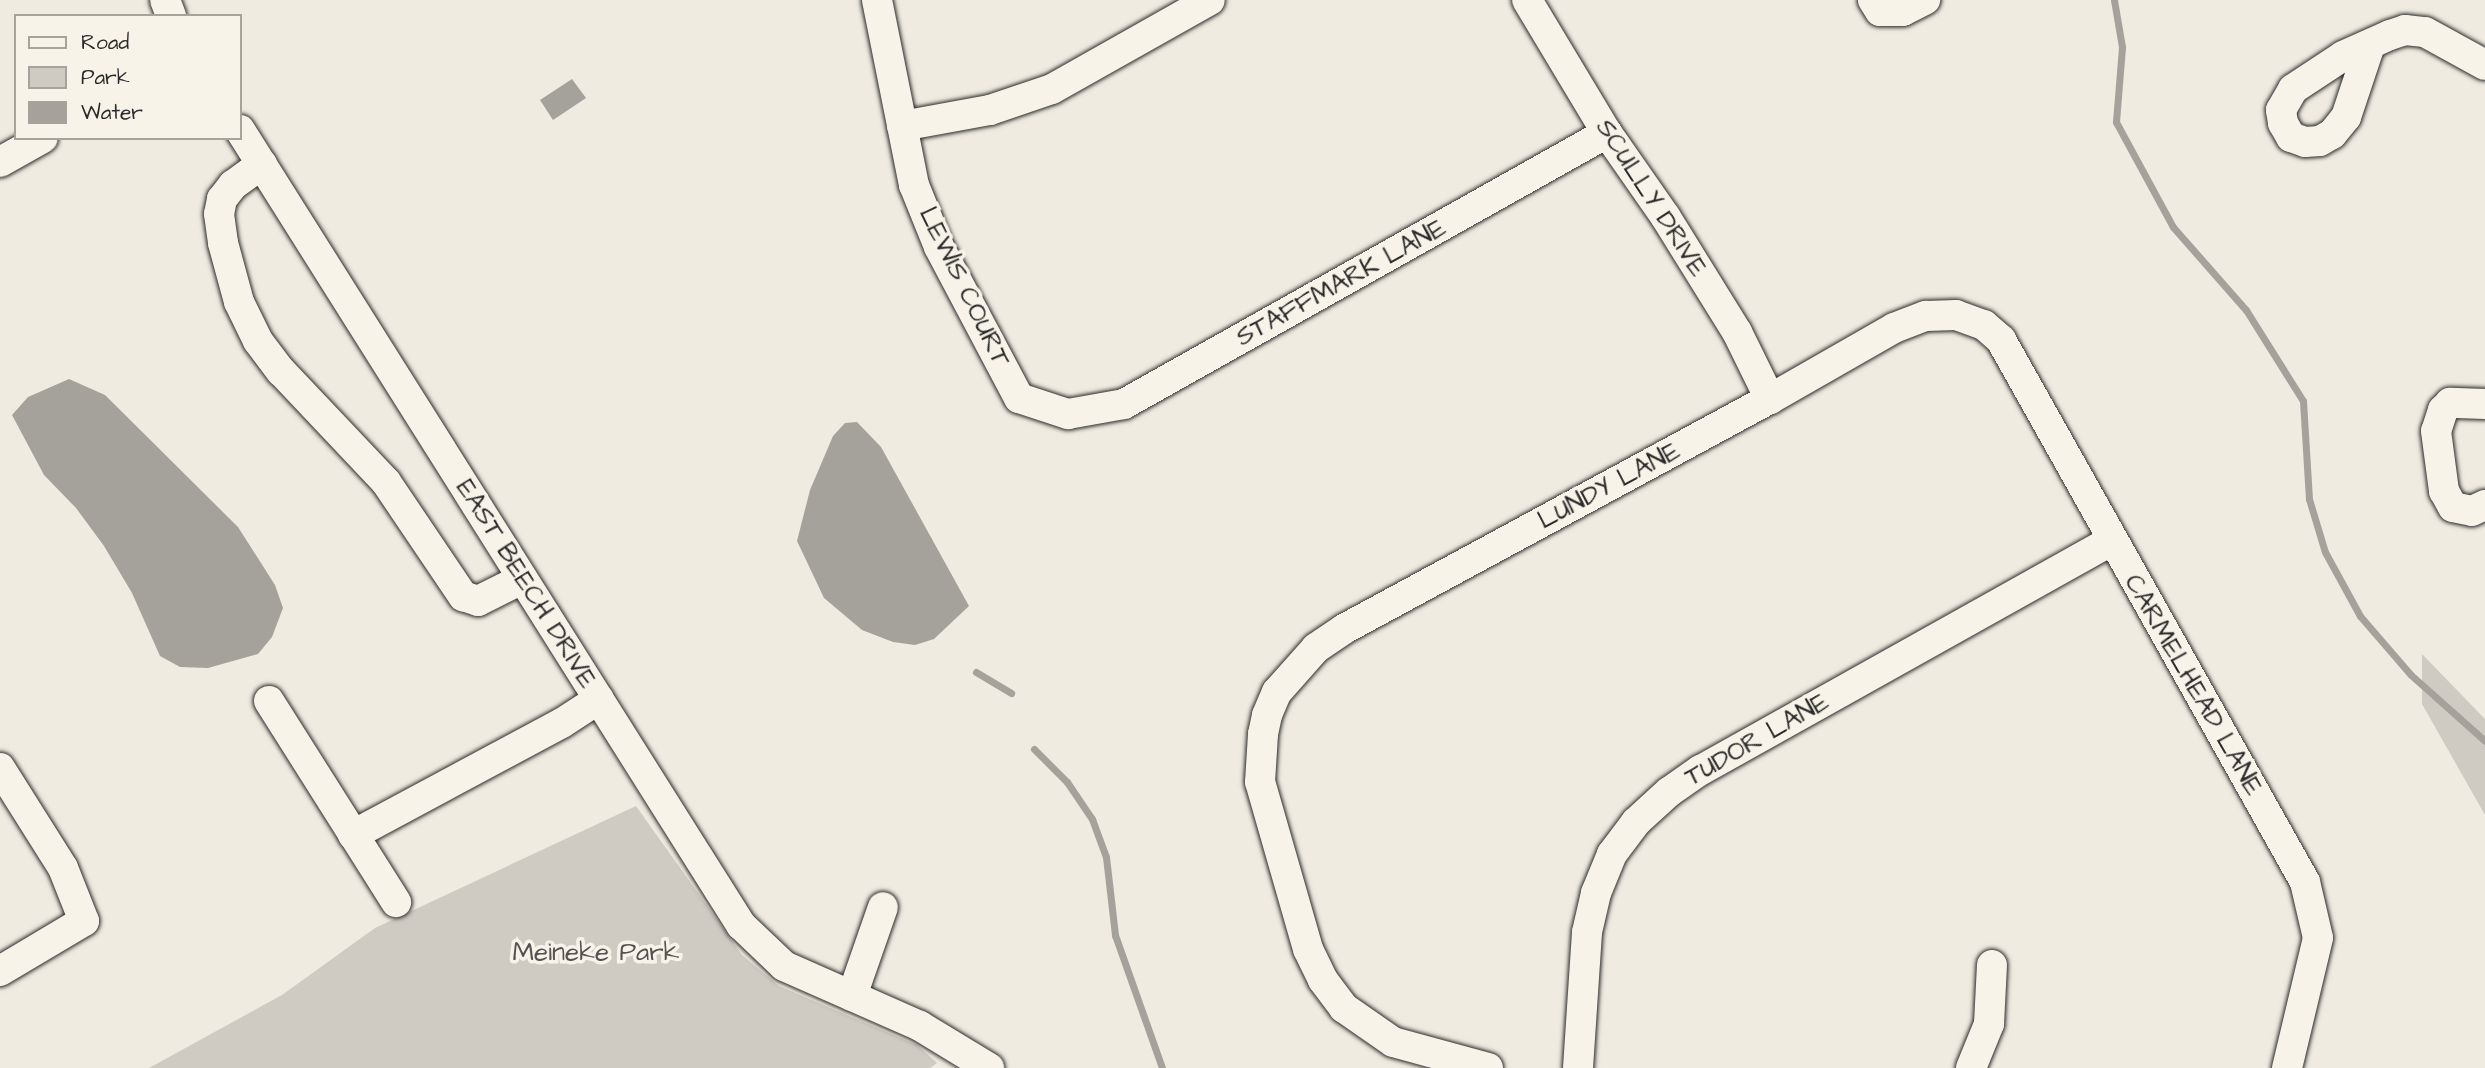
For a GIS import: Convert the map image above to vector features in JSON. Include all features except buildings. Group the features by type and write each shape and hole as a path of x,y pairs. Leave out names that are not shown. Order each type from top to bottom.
{"street":[{"name":"LEWIS COURT","path":"877,0 914,185 939,247 1019,398 1068,414"},
{"path":"902,125 989,110 1052,89 1210,0"},
{"path":"1873,0 1880,11 1903,11 1925,0"},
{"name":"SCULLY DRIVE","path":"1529,1 1607,133 1665,216 1737,332 1770,399"},
{"path":"2370,45 2405,30 2425,32 2485,65"},
{"name":"EAST BEECH DRIVE","path":"242,133 741,925 784,966 920,1026 989,1068"},
{"name":"STAFFMARK LANE","path":"1068,414 1124,404 1607,133"},
{"path":"0,162 39,140"},
{"path":"262,164 233,185 222,199 219,214 223,243 240,302 258,341 281,371 386,482 463,596 478,601 522,579"},
{"name":"LUNDY LANE","path":"1488,1068 1393,1042 1344,1008 1323,980 1308,948 1260,782 1267,715 1277,692 1316,648 1344,629 1770,399 1894,328 1926,316 1956,315 1984,325"},
{"name":"CARMELHEAD LANE","path":"1984,325 2001,341 2305,882 2318,938 2287,1068"},
{"path":"2485,404 2450,403 2443,410 2436,432 2444,491 2453,507 2472,510 2485,505"},
{"name":"TUDOR LANE","path":"1578,1068 1587,932 1596,893 1612,854 1636,822 1668,792 1701,770 2111,541"},
{"path":"353,835 562,723 598,699"},
{"path":"269,701 396,902"},
{"path":"0,768 63,868 84,921 0,971"},
{"path":"852,996 883,907"},
{"path":"1972,1068 1989,1024 1992,965"}],"green space":[{"path":"2422,654 2485,719 2485,815 2422,704"},
{"name":"Meineke Park","path":"636,806 742,955 779,986 917,1045 937,1063 930,1068 149,1068 282,995 375,928"}],"water":[{"path":"572,79 586,98 553,120 540,100"},
{"path":"69,379 105,395 238,527 275,585 283,608 272,637 258,654 208,668 180,667 160,656 132,593 104,546 76,508 44,475 12,415 28,397"},
{"path":"857,422 881,447 969,606 934,639 915,645 893,642 862,630 824,598 797,541 810,490 833,436 845,423"}],"waterway":[{"path":"2114,0 2122,47 2116,122 2173,227 2246,310 2303,401 2309,499 2325,552 2360,616 2411,675 2485,741"},
{"path":"976,672 1011,693"},
{"path":"1034,749 1067,782 1092,819 1106,857 1115,935 1162,1068"}]}
